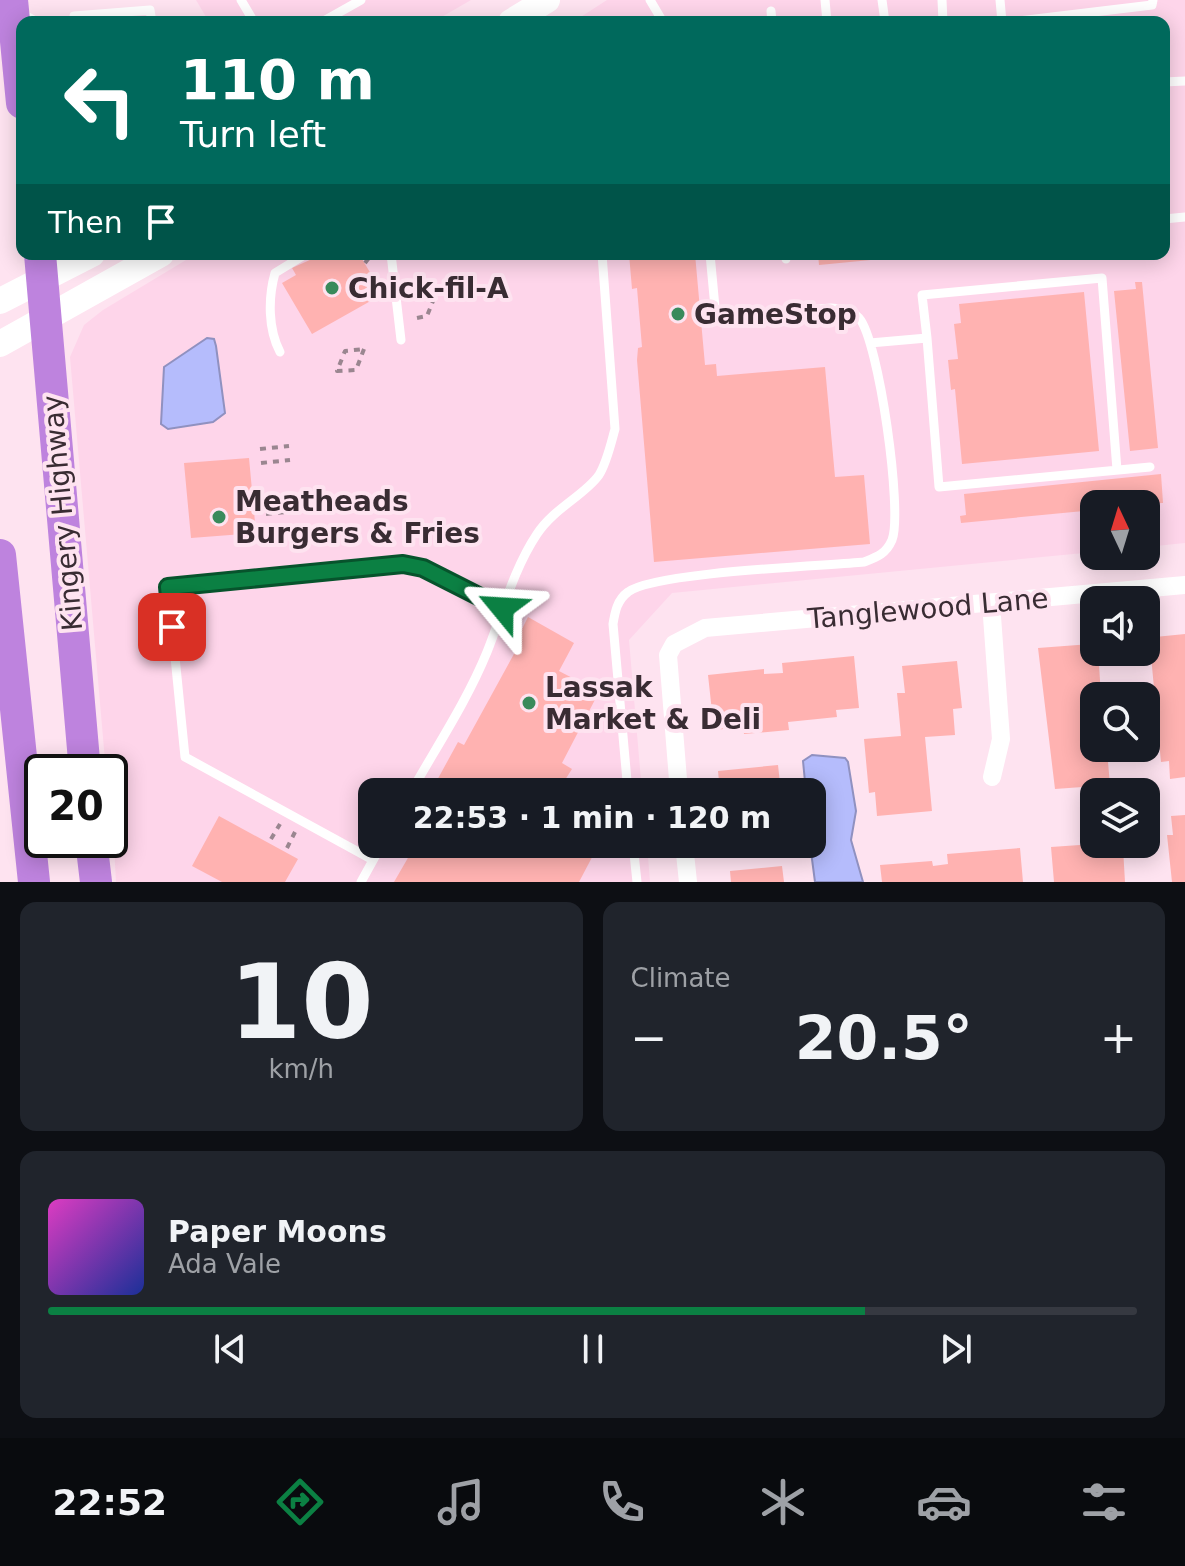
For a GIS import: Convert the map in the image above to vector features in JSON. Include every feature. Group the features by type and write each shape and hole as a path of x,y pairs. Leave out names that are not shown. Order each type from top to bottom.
{"highway":[{"name":"Kingery Highway","path":"41,267 83,754"},
{"path":"0,555 6,649 34,882"},
{"path":"93,858 96,882"}],"main road":[{"path":"521,16 547,0"},
{"path":"0,301 41,267 68,260"},
{"path":"0,344 150,260"}],"street":[{"name":"Tanglewood Lane","path":"678,778 668,655 674,644 705,628 1185,585"},
{"path":"991,603 1001,739 992,777"},
{"path":"685,858 688,882"}],"lane":[{"path":"333,16 361,0"},
{"path":"1061,16 1152,5 1153,0"},
{"path":"74,16 150,10 151,16"},
{"path":"280,352 273,339 272,282 275,273 296,260"},
{"path":"392,260 401,340"},
{"path":"419,778 456,715 486,654 516,571 538,532 563,503 598,475 611,445 615,429 602,260"},
{"path":"627,778 613,624 617,605 626,593 643,584 675,578 864,562 884,554 893,538 895,514 885,413 870,343 860,319 847,310 831,308 716,318 711,260"},
{"path":"1117,470 1102,278 922,295 939,487 1150,467"},
{"path":"870,343 927,338"},
{"path":"361,882 373,860 185,757 168,587 414,565 502,608"},
{"path":"634,858 637,882"}],"path":[{"path":"417,318 427,316 437,291"},
{"path":"364,349 356,370 337,371 345,351 364,349"},
{"path":"260,449 289,446"},
{"path":"261,463 290,460"},
{"path":"266,514 295,511"},
{"path":"267,529 297,527"}],"shaded area":[{"path":"196,0 471,0 443,16 205,16"},
{"path":"607,0 1185,0 1185,543 1160,546 1160,490 1080,490 1080,553 672,593 629,640 641,778 358,778 358,858 648,858 650,882 116,882 115,858 128,858 128,754 104,754 70,357 84,325 103,310 186,260 1170,260 1170,16 582,16"}],"water":[{"path":"207,338 214,339 216,346 225,413 213,422 168,429 161,424 164,367"},
{"path":"812,755 845,758 848,762 856,811 851,840 863,882 815,882 812,858 826,858 826,778 805,778 803,761"}],"building":[{"name":"Chick-fil-A","path":"310,260 363,260 383,294 312,334 282,283 296,275 292,268"},
{"path":"630,260 696,260 705,365 716,364 717,376 825,367 835,477 864,475 870,544 654,562 637,360 638,348 642,347 637,288 632,289"},
{"path":"819,260 871,260 819,265"},
{"path":"1135,282 1142,282 1158,448 1130,451 1114,291 1136,289"},
{"path":"1084,292 1099,451 962,464 955,389 951,390 948,360 958,359 954,324 961,323 959,304"},
{"path":"249,458 256,533 191,538 184,463"},
{"path":"1161,474 1163,503 1160,503 1160,490 1080,490 1080,511 961,523 960,516 966,515 964,494"},
{"path":"528,617 574,643 559,671 599,692 562,763 572,769 566,778 438,778 458,742 464,745 520,643 516,641"},
{"path":"1185,634 1185,777 1170,779 1169,761 1161,762 1160,682 1153,682 1152,666 1160,666 1160,636"},
{"path":"1080,645 1080,666 1099,666 1100,682 1080,682 1080,762 1108,762 1109,778 1080,778 1080,787 1055,789 1038,648"},
{"path":"854,656 859,708 836,710 837,717 788,722 789,730 744,734 743,727 714,730 708,675 764,669 764,674 783,673 782,663"},
{"path":"957,661 962,708 953,709 955,735 925,737 932,811 877,816 875,792 869,793 864,739 901,736 897,693 905,693 902,666"},
{"path":"778,765 779,778 719,778 718,771"},
{"path":"1185,815 1185,882 1172,882 1167,835 1173,835 1171,816"},
{"path":"219,816 298,859 285,882 222,882 192,866"},
{"path":"1080,845 1080,858 1124,858 1125,882 1054,882 1051,847"},
{"path":"1020,848 1023,882 882,882 880,865 932,861 933,866 948,864 947,854"},
{"path":"408,858 592,858 579,882 394,882"},
{"path":"782,866 784,882 731,882 730,871"}],"place":[{"name":"Chick-fil-A","path":"332,288"},
{"name":"GameStop","path":"678,314"},
{"name":"Meatheads Burgers & Fries","path":"219,517"},
{"name":"Lassak Market & Deli","path":"529,703"}],"route":[{"path":"172,627 168,587 403,564 423,568 502,608"}]}
